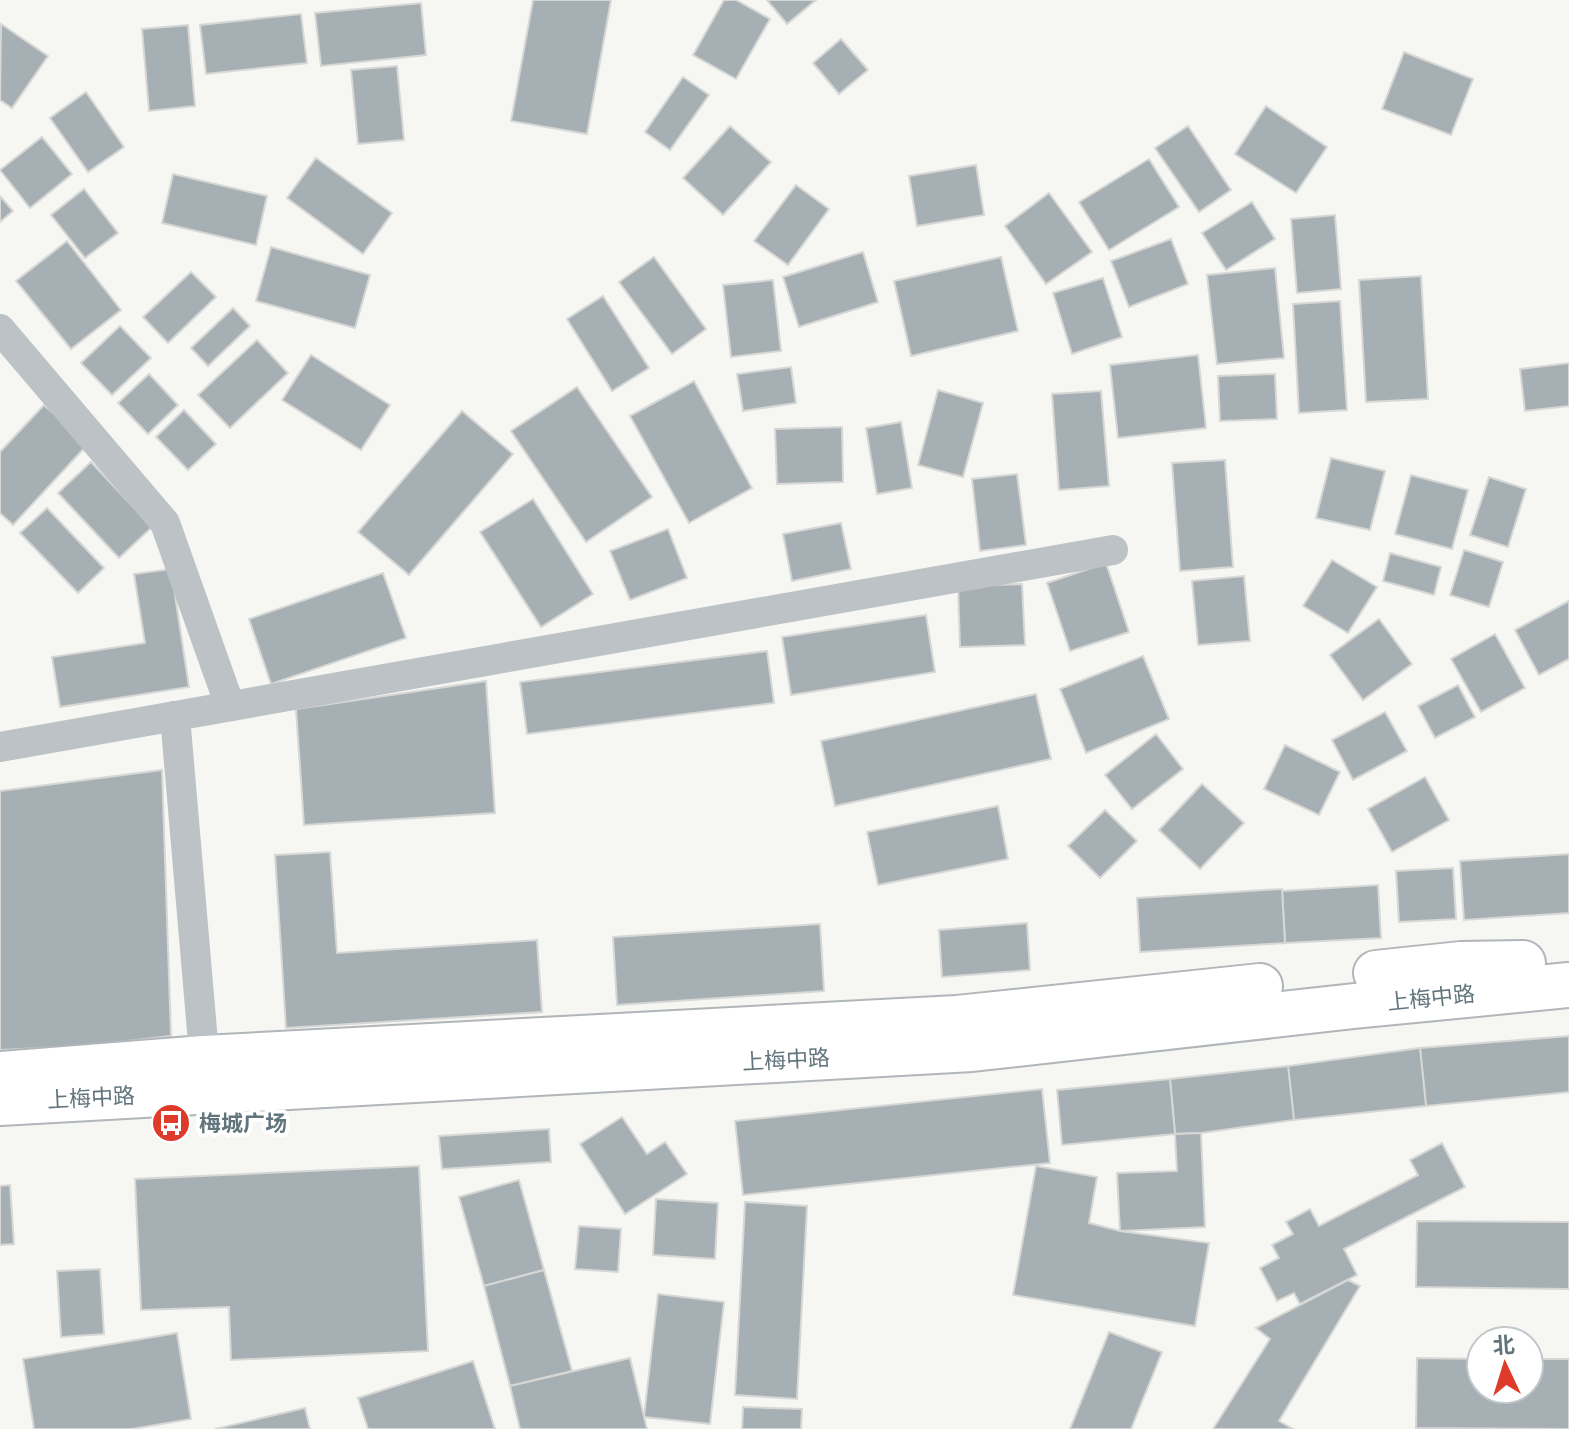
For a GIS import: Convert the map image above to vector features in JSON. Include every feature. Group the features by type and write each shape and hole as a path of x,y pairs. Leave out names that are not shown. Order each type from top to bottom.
{"main road":[{"name":"上梅中路","path":"959,1034 1461,964 1569,962"},
{"name":"上梅中路","path":"0,1074 206,1075 959,1034 1354,1006 1569,985"},
{"name":"上梅中路","path":"0,1103 206,1075"}],"street":[{"path":"0,329 165,523 230,706"},
{"path":"0,747 1113,550"},
{"path":"175,716 206,1075"}],"building":[{"path":"533,0 611,0 587,134 511,121"},
{"path":"724,0 736,0 770,19 736,79 693,55"},
{"path":"767,0 816,0 787,24"},
{"path":"421,3 426,55 321,66 315,13"},
{"path":"301,14 307,63 206,74 200,25"},
{"path":"1,24 48,56 12,108 0,100"},
{"path":"188,25 195,106 149,111 142,29"},
{"path":"841,39 868,70 839,94 813,63"},
{"path":"1404,52 1473,79 1451,135 1382,109"},
{"path":"397,66 404,140 358,144 351,70"},
{"path":"683,77 709,95 670,150 645,132"},
{"path":"86,92 124,147 88,172 50,118"},
{"path":"1266,106 1327,147 1296,193 1235,154"},
{"path":"730,126 771,162 723,215 683,178"},
{"path":"1188,126 1231,190 1199,212 1155,148"},
{"path":"42,137 72,174 30,208 0,170"},
{"path":"316,158 392,213 363,254 287,198"},
{"path":"1149,159 1179,207 1109,250 1079,202"},
{"path":"976,165 984,215 917,226 909,176"},
{"path":"173,174 267,196 256,245 162,223"},
{"path":"796,185 829,209 788,265 754,241"},
{"path":"84,189 118,233 85,258 51,215"},
{"path":"1049,193 1092,252 1046,284 1005,226"},
{"path":"0,196 13,211 0,222"},
{"path":"1252,202 1275,239 1226,270 1202,233"},
{"path":"1335,215 1341,289 1297,293 1291,219"},
{"path":"1171,239 1188,284 1129,307 1111,261"},
{"path":"67,241 121,310 71,349 16,281"},
{"path":"271,247 370,275 355,328 256,301"},
{"path":"863,252 878,302 799,327 783,277"},
{"path":"654,257 706,329 672,354 619,282"},
{"path":"1001,257 1018,331 911,356 894,281"},
{"path":"1275,268 1284,358 1217,364 1207,275"},
{"path":"191,272 216,297 168,343 143,317"},
{"path":"1421,276 1428,399 1366,402 1359,280"},
{"path":"1103,278 1122,337 1072,354 1053,293"},
{"path":"773,280 781,351 731,357 723,285"},
{"path":"603,296 649,368 612,391 567,319"},
{"path":"1340,301 1347,410 1299,413 1293,304"},
{"path":"233,308 250,326 208,366 191,348"},
{"path":"120,326 151,358 112,395 81,363"},
{"path":"257,340 288,373 230,428 198,395"},
{"path":"311,355 390,405 361,450 282,400"},
{"path":"1198,355 1206,428 1118,438 1110,365"},
{"path":"1569,363 1569,406 1525,411 1520,369"},
{"path":"791,367 796,403 743,411 737,374"},
{"path":"149,374 178,405 148,434 118,403"},
{"path":"1275,374 1277,419 1220,421 1218,376"},
{"path":"694,381 752,488 689,523 630,416"},
{"path":"577,387 652,497 586,542 511,431"},
{"path":"938,390 983,403 963,477 918,465"},
{"path":"1101,391 1109,486 1059,490 1052,394"},
{"path":"44,405 88,444 13,525 0,513 0,452"},
{"path":"184,410 216,444 188,470 156,437"},
{"path":"462,411 513,454 409,575 358,532"},
{"path":"901,422 912,488 877,494 866,428"},
{"path":"842,427 843,482 777,484 775,429"},
{"path":"1331,458 1385,471 1370,530 1316,518"},
{"path":"1225,460 1233,567 1180,571 1172,463"},
{"path":"91,462 152,527 119,558 58,493"},
{"path":"1017,474 1026,545 980,551 972,479"},
{"path":"1411,475 1468,490 1452,549 1395,534"},
{"path":"1489,477 1526,489 1508,547 1470,535"},
{"path":"533,499 593,594 541,627 480,532"},
{"path":"47,508 104,568 78,593 20,533"},
{"path":"841,523 851,569 792,581 783,534"},
{"path":"668,529 687,578 630,600 610,551"},
{"path":"1464,550 1503,562 1489,607 1450,595"},
{"path":"1390,553 1441,567 1434,595 1383,581"},
{"path":"1332,560 1377,587 1348,633 1303,606"},
{"path":"1106,563 1129,632 1070,651 1047,583"},
{"path":"171,569 189,687 60,707 52,657 145,643 134,574"},
{"path":"383,573 406,638 271,684 249,619"},
{"path":"1244,576 1250,641 1198,645 1192,581"},
{"path":"1022,584 1025,645 960,647 958,586"},
{"path":"1569,601 1569,659 1539,675 1515,630"},
{"path":"926,615 935,672 791,695 782,637"},
{"path":"1379,619 1412,664 1363,700 1330,655"},
{"path":"1495,634 1525,688 1481,712 1451,659"},
{"path":"767,651 774,703 527,734 520,682"},
{"path":"1143,656 1169,719 1086,753 1060,689"},
{"path":"486,681 495,813 304,825 296,709"},
{"path":"1458,685 1475,717 1435,738 1418,706"},
{"path":"1036,694 1051,759 835,806 821,741"},
{"path":"1385,712 1407,751 1353,780 1332,740"},
{"path":"1156,734 1183,769 1132,809 1105,775"},
{"path":"1285,745 1340,772 1319,815 1264,789"},
{"path":"162,770 171,1036 84,1046 0,1050 0,791"},
{"path":"1425,777 1449,820 1392,852 1368,809"},
{"path":"1202,784 1244,823 1200,869 1159,830"},
{"path":"998,806 1008,859 878,885 867,832"},
{"path":"1105,810 1137,841 1100,878 1068,846"},
{"path":"330,852 337,953 537,940 542,1012 286,1028 275,855"},
{"path":"1569,854 1569,913 1464,920 1460,861"},
{"path":"1453,868 1456,919 1399,922 1396,871"},
{"path":"1378,885 1381,938 1285,943 1282,891"},
{"path":"1282,889 1285,943 1140,952 1137,898"},
{"path":"1027,923 1030,970 942,977 939,930"},
{"path":"820,924 824,991 617,1005 613,937"},
{"path":"1569,1036 1569,1092 1426,1106 1420,1048"},
{"path":"1420,1048 1426,1106 1294,1120 1288,1066"},
{"path":"1288,1066 1294,1120 1175,1134 1170,1079"},
{"path":"1170,1079 1175,1134 1062,1145 1057,1090"},
{"path":"1042,1089 1050,1163 743,1195 735,1121"},
{"path":"622,1117 647,1154 665,1142 687,1174 625,1214 580,1144"},
{"path":"549,1129 551,1162 442,1169 439,1136"},
{"path":"1201,1133 1205,1227 1120,1231 1117,1173 1177,1171 1175,1134"},
{"path":"1442,1143 1465,1187 1344,1249 1357,1275 1300,1304 1294,1293 1277,1301 1260,1268 1279,1258 1272,1245 1293,1234 1286,1222 1310,1209 1319,1226 1418,1175 1410,1160"},
{"path":"419,1166 428,1351 231,1360 229,1307 141,1310 135,1179"},
{"path":"1036,1166 1097,1177 1089,1223 1120,1231 1209,1243 1195,1326 1013,1295"},
{"path":"519,1180 544,1270 484,1286 459,1197"},
{"path":"10,1185 14,1244 0,1245 0,1186"},
{"path":"656,1199 718,1203 715,1259 653,1255"},
{"path":"745,1202 807,1206 797,1399 735,1395"},
{"path":"1417,1221 1569,1222 1569,1289 1416,1287"},
{"path":"579,1226 621,1229 618,1272 575,1269"},
{"path":"100,1269 104,1334 61,1337 57,1271"},
{"path":"544,1270 572,1371 510,1386 484,1286"},
{"path":"1348,1280 1360,1286 1279,1421 1293,1429 1213,1429 1270,1339 1256,1328"},
{"path":"658,1294 724,1302 710,1424 644,1417"},
{"path":"1109,1332 1162,1352 1131,1429 1070,1429"},
{"path":"177,1333 191,1419 132,1429 34,1429 23,1359"},
{"path":"630,1358 647,1429 520,1429 510,1386"},
{"path":"1417,1358 1465,1359 1465,1405 1545,1405 1545,1359 1569,1359 1569,1429 1416,1428"},
{"path":"473,1361 495,1429 368,1429 358,1398"},
{"path":"743,1407 802,1409 801,1429 742,1429"},
{"path":"305,1408 310,1429 215,1429"}],"place":[{"name":"梅城广场","path":"171,1123"}]}
